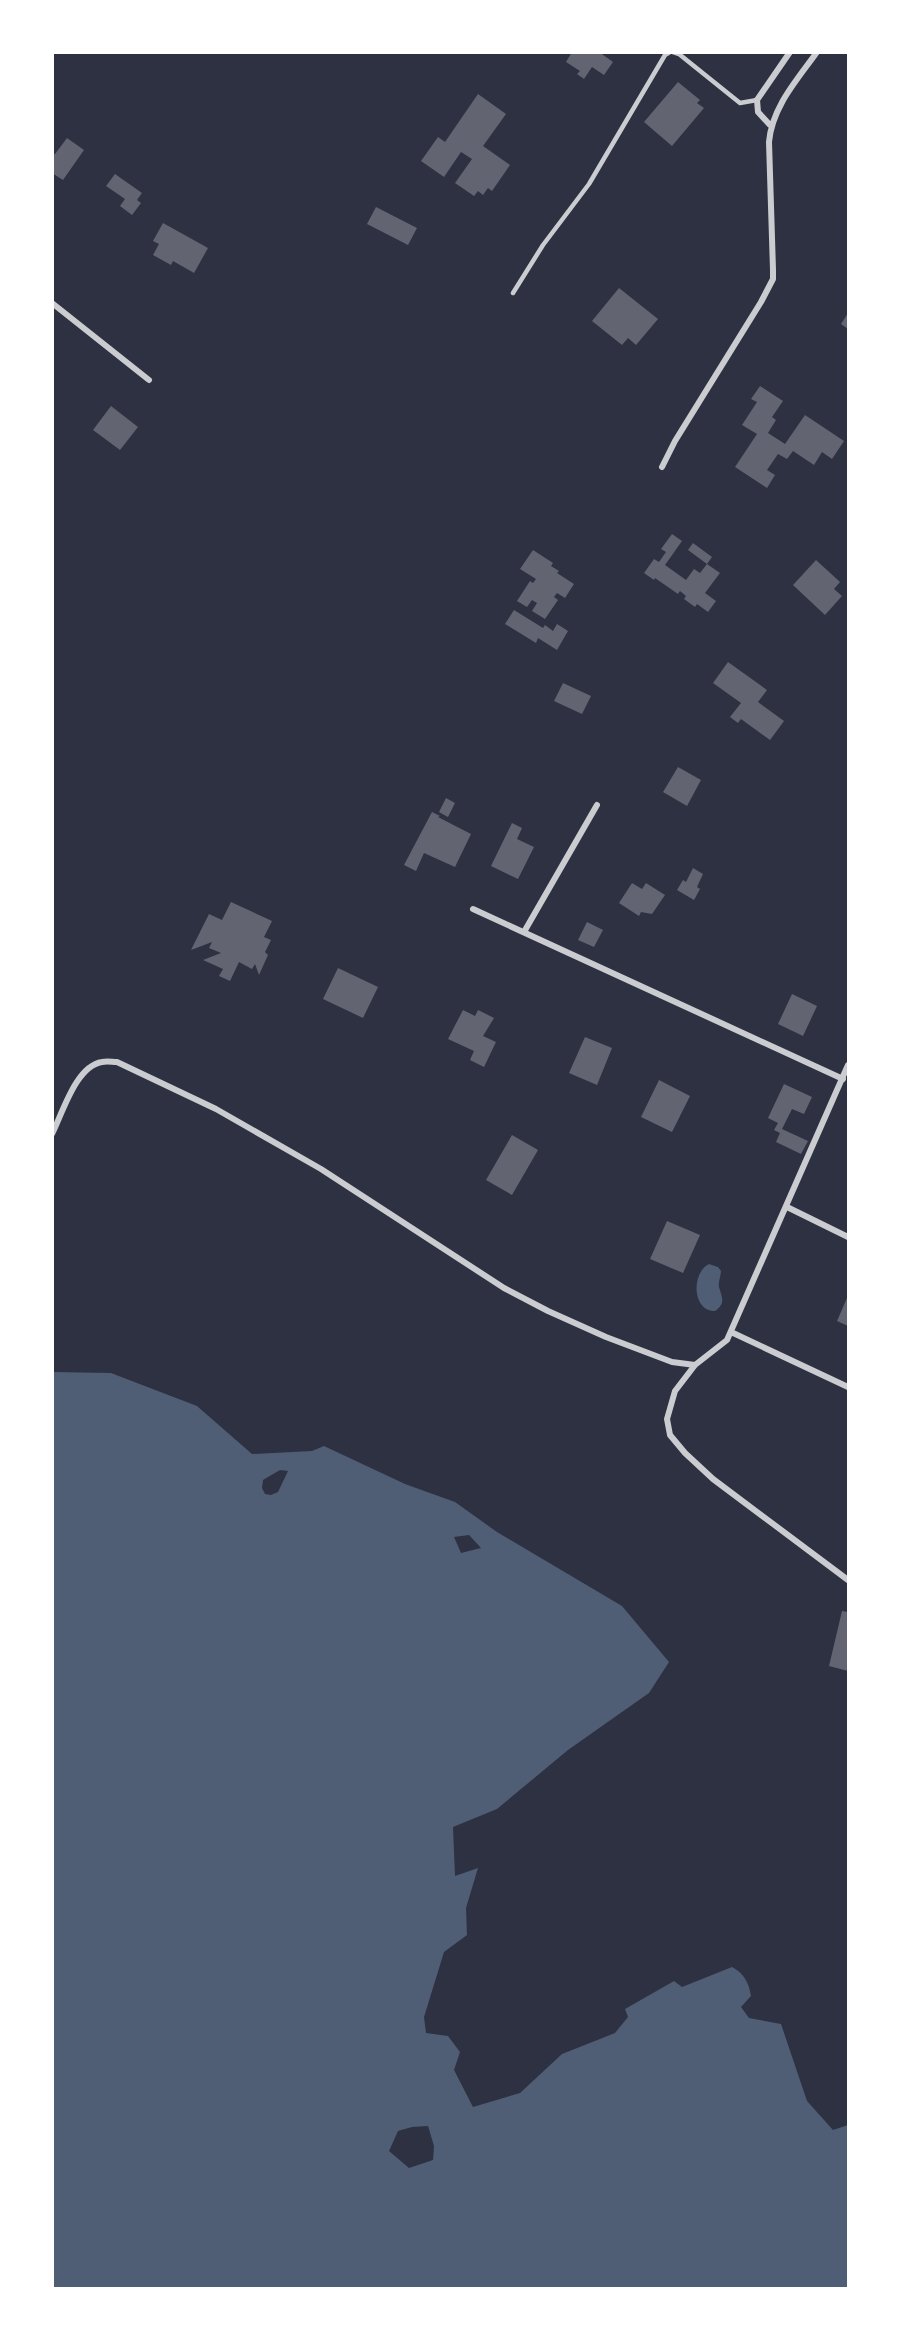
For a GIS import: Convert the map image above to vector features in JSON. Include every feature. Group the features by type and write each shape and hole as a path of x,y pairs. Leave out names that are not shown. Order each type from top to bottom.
{"street":[{"path":"770,125 758,112 757,100 790,52"},
{"path":"662,468 675,441 773,279 770,125 789,91 817,52"},
{"path":"52,303 149,380"},
{"path":"524,932 597,805"},
{"path":"473,909 843,1079"},
{"path":"52,1134 79,1077 88,1068 102,1062 117,1062 216,1109 311,1164 504,1288 606,1337 672,1362 695,1365"},
{"path":"849,1065 731,1332 721,1346 695,1365 675,1391 667,1419 670,1435 685,1453 713,1479 849,1580"},
{"path":"787,1206 849,1237"},
{"path":"731,1332 849,1387"}],"lane":[{"path":"513,293 543,245 589,184 665,55 671,52 679,54 740,103 757,100"}],"water":[{"path":"709,1264 718,1267 721,1271 719,1285 722,1303 715,1311 707,1309 698,1299 699,1275"},
{"path":"53,1372 111,1373 197,1406 252,1454 312,1451 324,1446 405,1484 455,1502 497,1532 622,1606 669,1662 649,1693 568,1750 497,1809 453,1827 455,1876 478,1868 466,1908 467,1935 444,1952 424,2017 426,2033 448,2036 460,2052 454,2070 473,2107 520,2093 562,2054 615,2033 628,2017 625,2009 674,1981 682,1987 732,1967 736,1969 745,1979 751,1996 741,2007 749,2018 781,2024 807,2101 833,2130 848,2125 848,2288 53,2288","holes":["280,1470 288,1471 278,1492 271,1495 265,1494 262,1488 263,1480","469,1535 481,1548 461,1553 454,1537","428,2126 434,2146 433,2160 409,2168 389,2151 398,2131"]}],"building":[{"path":"572,52 599,52 613,62 604,75 592,67 584,79 577,74 580,71 566,62"},
{"path":"678,82 700,100 697,103 704,108 672,146 644,122"},
{"path":"478,94 506,114 483,146 510,165 492,191 488,188 483,195 478,191 474,196 455,183 472,159 461,152 444,177 421,161 438,137 445,142"},
{"path":"67,138 84,150 63,180 52,173 52,153 55,154"},
{"path":"115,174 142,193 137,200 141,203 132,215 120,206 125,199 106,186"},
{"path":"376,207 417,228 408,245 367,224"},
{"path":"163,223 208,248 194,273 173,261 171,265 153,255 159,244 153,241"},
{"path":"619,288 658,319 636,345 628,338 622,345 592,321"},
{"path":"848,313 848,329 841,324"},
{"path":"760,386 783,401 772,417 776,420 768,433 785,444 805,415 844,441 832,459 822,452 814,465 793,451 787,459 778,454 767,470 775,475 767,488 735,467 757,434 742,425 757,402 751,399"},
{"path":"111,406 138,427 120,450 93,430"},
{"path":"672,534 682,541 665,565 686,580 694,569 700,573 707,564 720,573 705,593 716,601 708,612 684,599 686,596 680,591 678,594 644,573 654,559 659,562 666,552 661,549"},
{"path":"693,543 712,557 707,564 688,550"},
{"path":"533,550 553,563 551,566 559,571 557,573 574,584 565,598 557,593 554,597 558,600 545,619 532,611 537,603 532,600 527,607 517,601 530,581 533,583 536,579 520,569"},
{"path":"816,560 840,582 834,589 842,596 825,615 793,585"},
{"path":"514,610 543,628 545,625 553,631 557,624 568,631 557,650 538,638 536,643 505,624"},
{"path":"728,662 767,690 758,702 784,721 770,740 741,719 738,723 730,717 741,703 713,683"},
{"path":"563,683 591,696 582,714 554,701"},
{"path":"678,767 701,780 687,806 663,792"},
{"path":"446,798 455,803 448,817 439,812"},
{"path":"432,812 471,834 455,867 424,853 416,871 404,865"},
{"path":"512,823 522,828 517,839 534,847 518,879 491,866"},
{"path":"693,868 703,874 697,887 700,889 694,900 677,890 683,880 686,882"},
{"path":"632,883 642,889 646,883 665,895 652,914 641,912 639,916 619,903"},
{"path":"231,902 272,921 264,937 271,940 265,952 268,955 259,975 255,964 252,969 239,962 230,981 219,976 223,969 203,960 221,953 209,948 212,942 191,950 209,914 222,920"},
{"path":"587,922 603,930 594,947 578,940"},
{"path":"338,968 378,987 363,1018 323,999"},
{"path":"792,994 817,1006 803,1036 778,1024"},
{"path":"463,1010 475,1016 478,1010 494,1018 483,1036 496,1042 484,1067 470,1060 474,1051 448,1039"},
{"path":"585,1037 612,1048 597,1085 569,1073"},
{"path":"659,1080 690,1096 672,1132 641,1117"},
{"path":"784,1084 812,1097 804,1114 792,1109 782,1129 808,1141 801,1154 776,1142 780,1133 774,1130 778,1123 768,1118"},
{"path":"512,1135 538,1150 512,1195 486,1180"},
{"path":"667,1221 700,1235 683,1273 650,1259"},
{"path":"848,1298 848,1326 837,1321"},
{"path":"842,1611 848,1612 848,1671 829,1666"}]}
